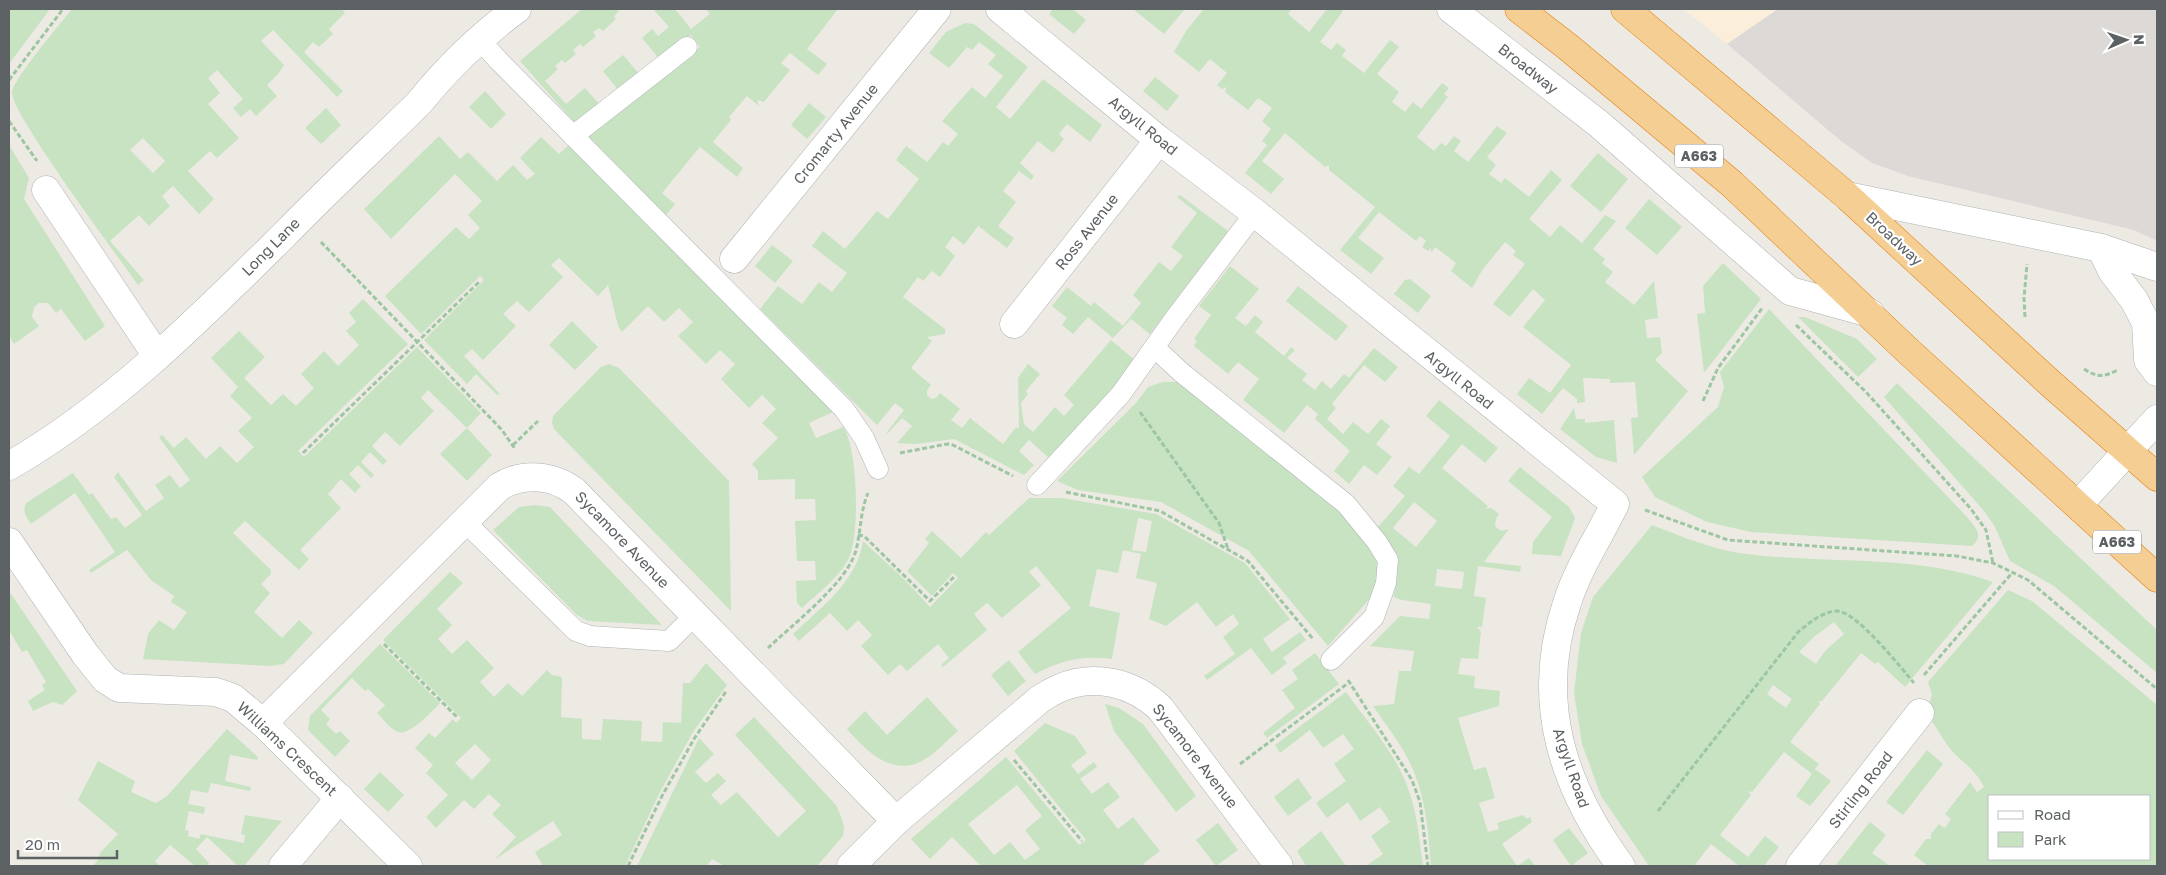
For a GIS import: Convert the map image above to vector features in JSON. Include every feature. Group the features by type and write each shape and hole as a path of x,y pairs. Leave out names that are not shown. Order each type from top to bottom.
{"highway":[{"name":"Broadway","path":"1519,9 1568,47 1732,184 1907,350 2157,578"},
{"name":"Broadway","path":"1624,9 1847,196 2038,372 2157,477"}],"street":[{"name":"Long Lane","path":"9,466 57,437 157,356 230,289 419,102 445,71 517,9"},
{"name":"Cromarty Avenue","path":"734,259 937,9"},
{"name":"Argyll Road","path":"1000,9 1159,140 1255,213 1615,504 1588,553 1567,602 1555,649 1551,688 1555,724 1580,801 1596,830 1621,866"},
{"name":"Broadway","path":"1451,9 1599,124 1790,291 1870,313"},
{"name":"Ross Avenue","path":"1014,324 1159,140"},
{"path":"43,178 157,356"},
{"path":"1847,196 2101,248 2157,267"},
{"path":"2101,248 2112,271 2134,300 2146,323 2148,360 2157,372"},
{"path":"2078,505 2157,419"},
{"name":"Sycamore Avenue","path":"263,723 499,487 510,480 541,477 562,482 574,491 896,821"},
{"name":"Williams Crescent","path":"9,542 84,654 105,679 119,688 216,692 233,698 263,723 408,866"},
{"name":"Sycamore Avenue","path":"851,866 896,821 1040,699 1074,683 1089,680 1112,682 1137,691 1160,708 1279,866"},
{"name":"Stirling Road","path":"1800,866 1920,713"},
{"name":"Williams Crescent","path":"282,866 340,798"}],"lane":[{"path":"480,40 844,409 864,438 878,469"},
{"path":"574,136 687,47"},
{"path":"1037,485 1124,390 1255,213"},
{"path":"1155,348 1182,372 1346,504 1377,542 1388,560 1386,583 1374,617 1331,660"},
{"path":"465,522 576,631 590,636 669,640 695,614"}],"path":[{"path":"9,80 63,9"},
{"path":"9,121 43,178"},
{"path":"318,239 418,341 513,445 517,454"},
{"path":"2028,260 2024,316 2031,322"},
{"path":"303,453 480,282"},
{"path":"1704,401 1718,368 1769,299"},
{"path":"1795,324 1866,392 1971,509 1986,530 1993,563"},
{"path":"2079,364 2085,371 2100,377 2111,375 2118,369"},
{"path":"1124,390 1219,523 1228,549"},
{"path":"513,445 538,421"},
{"path":"762,654 839,580 851,563 856,551 862,507 878,469 902,451 946,444 953,445 1023,481 1087,498 1160,511 1248,561 1349,682 1412,780 1420,802 1428,866"},
{"path":"1615,504 1649,511 1728,540 1958,556 1993,563 2028,580 2059,604 2157,689"},
{"path":"858,535 864,536 930,601 954,578"},
{"path":"1924,675 2012,573"},
{"path":"1658,811 1800,631 1820,615 1838,611 1851,617 1873,636 1915,684"},
{"path":"377,637 458,718"},
{"path":"1240,764 1349,682"},
{"path":"628,866 662,796 694,739 728,688"},
{"path":"1012,757 1082,841"}],"shaded area":[{"path":"1683,9 1778,9 1727,44"},
{"path":"1778,9 2157,9 2157,241 2134,230 1908,176 1872,163 1841,141 1727,44"}],"green space":[{"path":"9,9 50,9 9,64"},
{"path":"72,9 342,9 345,13 329,29 333,34 319,47 313,42 304,52 343,91 337,97 273,30 261,41 284,65 267,85 277,96 256,116 250,109 241,117 233,108 243,99 217,70 208,78 220,93 208,104 239,138 217,158 210,151 188,171 214,199 199,214 173,186 162,196 170,206 149,226 139,215 110,241 144,280 138,285 46,155 16,105 12,92 29,63","holes":["143,138 165,161 153,173 130,150"]},
{"path":"582,9 617,9 619,11 614,16 616,19 603,31 599,28 593,32 596,36 583,47 580,44 573,50 576,54 565,63 562,60 555,66 558,69 545,81 566,104 585,88 601,106 576,124 520,61"},
{"path":"653,9 675,9 691,29 710,14 706,9 838,9 807,49 827,64 818,75 790,53 781,63 790,70 764,102 757,100 759,106 747,96 729,117 731,120 713,142 743,168 737,177 700,147 662,193 675,204 666,215 587,135 700,47 691,35 660,60 642,38 652,29 658,36 669,27"},
{"path":"1053,9 1073,9 1086,20 1074,34 1049,14"},
{"path":"1133,9 1185,9 1164,34"},
{"path":"1202,9 1292,9 1288,14 1309,32 1327,9 1343,11 1320,42 1331,50 1337,43 1346,50 1342,56 1364,73 1390,40 1399,47 1377,74 1399,92 1392,102 1405,112 1413,102 1421,109 1442,83 1449,88 1444,94 1448,97 1417,137 1434,151 1441,143 1446,146 1454,136 1461,141 1454,151 1468,162 1497,126 1507,133 1487,157 1496,165 1489,174 1501,183 1505,178 1529,197 1551,170 1562,180 1529,219 1550,237 1560,225 1582,243 1605,215 1616,221 1593,249 1605,259 1602,263 1613,272 1605,282 1634,305 1654,281 1658,318 1645,320 1647,338 1660,337 1662,353 1655,360 1688,391 1634,455 1631,418 1638,417 1635,382 1610,383 1610,379 1583,378 1585,402 1577,403 1577,399 1563,388 1542,414 1517,394 1529,378 1550,393 1571,365 1523,327 1545,300 1533,289 1510,317 1493,304 1525,264 1513,255 1516,251 1505,242 1483,269 1472,288 1451,271 1456,263 1435,247 1431,253 1431,248 1428,251 1422,247 1426,241 1420,236 1416,241 1379,212 1358,238 1384,258 1371,274 1340,250 1375,207 1329,170 1329,165 1325,167 1285,133 1262,161 1284,179 1271,194 1245,173 1267,145 1262,141 1271,129 1262,121 1272,108 1258,98 1248,110 1225,92 1227,87 1222,89 1217,85 1227,73 1210,59 1199,72 1174,52"},
{"path":"965,23 974,24 1028,67 996,107 1010,119 1043,79 1102,125 1090,142 1067,124 1059,134 1064,139 1053,153 1038,141 1020,163 1034,176 1031,180 1019,171 1003,191 1016,202 998,226 1014,238 1007,248 978,226 964,245 953,236 945,247 955,256 940,277 932,271 923,281 918,277 903,297 945,329 945,334 927,337 932,341 911,368 931,385 927,390 927,395 931,399 936,398 940,393 960,409 951,420 962,428 970,418 1003,444 1016,427 1019,429 1018,378 1028,364 1040,374 1026,391 1028,394 1021,403 1024,424 1033,432 1055,407 1064,416 1074,405 1064,395 1111,340 1136,361 1050,459 1029,440 1019,451 1034,465 1024,475 954,439 916,444 897,443 912,426 902,418 887,434 887,432 904,410 895,403 877,425 760,309 778,286 802,304 819,282 832,292 847,273 812,246 823,231 845,249 877,211 888,219 919,179 896,160 906,146 927,162 943,142 948,146 958,134 942,121 972,87 985,98 1003,76 988,64 996,55 979,42 972,50 967,47 949,68 929,53 946,32"},
{"path":"623,55 640,75 619,91 603,71"},
{"path":"1155,77 1179,96 1167,111 1143,91"},
{"path":"485,91 506,114 491,129 469,107"},
{"path":"809,103 826,117 807,139 791,125"},
{"path":"326,108 341,125 321,144 305,128"},
{"path":"439,136 460,159 468,152 497,181 513,165 527,180 535,174 520,158 541,137 559,154 569,145 833,412 809,423 816,438 843,427 848,437 852,453 856,491 853,547 849,558 840,572 802,608 797,603 796,581 816,580 815,561 797,561 795,521 816,520 815,499 795,499 795,479 758,480 758,471 752,464 778,438 762,423 776,409 762,395 749,408 721,379 735,364 720,350 706,364 678,336 693,322 679,308 664,322 648,306 622,332 618,326 608,285 598,296 559,258 551,265 563,277 529,312 517,301 503,314 516,326 483,360 472,349 464,356 500,394 497,395 476,374 467,384 424,340 484,280 480,276 421,334 385,296 456,227 469,239 480,228 468,215 482,201 455,174 391,239 364,209"},
{"path":"9,145 29,178 24,199 105,326 85,341 61,309 56,313 48,303 39,303 34,307 32,317 39,326 14,344 9,335"},
{"path":"1598,153 1628,179 1601,212 1570,186"},
{"path":"1180,195 1228,231 1150,334 1131,319 1113,338 1088,317 1073,334 1062,325 1067,318 1052,306 1067,287 1091,306 1094,302 1123,326 1141,303 1133,295 1159,262 1171,271 1183,256 1171,247 1197,213 1177,197"},
{"path":"1649,199 1682,227 1657,255 1625,228"},
{"path":"772,245 793,261 775,283 755,266"},
{"path":"1723,263 1761,299 1704,373 1697,314 1705,313 1703,286"},
{"path":"1230,266 1259,289 1235,318 1246,326 1255,315 1263,322 1255,332 1284,356 1291,347 1295,350 1287,358 1307,374 1302,380 1315,390 1322,381 1331,389 1344,374 1349,378 1374,348 1398,367 1385,382 1364,365 1332,404 1336,408 1327,419 1343,434 1353,422 1368,434 1381,419 1390,426 1376,444 1392,457 1377,475 1364,465 1349,484 1334,471 1350,451 1315,419 1318,414 1307,405 1284,433 1243,400 1259,379 1238,362 1228,374 1194,346 1197,341 1194,339 1211,315 1199,306"},
{"path":"1410,279 1431,296 1418,313 1394,294 1405,280"},
{"path":"1298,286 1348,326 1336,341 1286,301"},
{"path":"363,299 408,344 298,451 304,457 417,347 481,413 467,428 428,390 421,398 434,411 400,446 385,432 372,446 387,461 383,465 370,452 361,462 374,475 371,478 358,465 349,474 361,486 355,493 341,479 328,494 341,508 300,550 309,559 299,570 245,521 233,533 271,570 271,574 261,584 270,593 254,612 282,638 299,620 313,633 284,664 271,666 143,659 148,634 159,620 174,630 187,612 171,602 174,596 151,580 127,550 91,573 89,570 115,552 75,493 31,524 26,516 26,503 73,473 89,495 92,493 111,519 116,517 125,528 142,515 114,477 118,472 146,511 164,498 155,485 170,475 180,488 190,480 159,437 162,435 174,448 186,437 206,459 220,446 237,463 254,447 238,431 252,418 230,396 238,387 211,358 239,331 265,357 244,378 271,405 283,394 296,406 314,388 301,374 324,351 338,366 359,345 346,331 356,322 349,313"},
{"path":"1769,309 1967,517 1976,528 1978,535 1978,539 1972,546 1751,532 1707,522 1655,497 1642,477 1718,407 1724,387 1720,372"},
{"path":"1798,317 1805,317 1857,339 1877,359 1858,377"},
{"path":"572,321 598,347 575,370 549,345"},
{"path":"609,364 619,368 729,481 731,611 554,429 552,423 553,416 601,367"},
{"path":"1163,382 1179,382 1336,509 1371,547 1377,560 1379,580 1374,594 1328,646 1249,551 1161,502 1078,490 1057,481 1136,403 1148,387"},
{"path":"1897,383 1961,446 2157,630 2157,673 2054,586 2010,561 1995,527 1984,511 1884,397"},
{"path":"1439,400 1498,448 1485,463 1462,444 1442,468 1488,506 1486,509 1491,508 1499,514 1495,526 1501,531 1509,529 1484,562 1521,566 1520,572 1478,566 1474,596 1486,598 1482,627 1477,627 1481,632 1478,659 1461,658 1458,674 1475,676 1474,688 1500,691 1499,706 1458,718 1474,770 1486,767 1495,798 1479,803 1488,832 1499,829 1497,823 1523,815 1527,819 1530,817 1532,822 1502,844 1517,866 1431,866 1423,800 1415,774 1401,747 1373,706 1394,704 1399,671 1411,671 1414,651 1370,646 1400,616 1429,619 1431,604 1394,597 1394,568 1387,544 1378,527 1405,496 1393,486 1409,467 1419,474 1450,436 1426,416","holes":["1414,502 1437,521 1416,547 1393,528","1437,569 1464,572 1462,589 1435,586"]},
{"path":"1574,408 1576,419 1585,419 1585,423 1614,420 1617,463 1596,457 1560,429"},
{"path":"467,428 492,455 467,481 440,454"},
{"path":"1520,467 1569,507 1575,518 1561,556 1532,554 1533,542 1552,517 1508,481"},
{"path":"1029,498 1062,498 1156,514 1245,563 1290,619 1263,639 1272,652 1300,632 1306,640 1283,658 1287,663 1272,675 1251,648 1207,680 1204,676 1235,654 1223,637 1239,624 1233,614 1216,627 1197,602 1166,626 1149,619 1157,583 1136,578 1141,554 1123,550 1118,573 1097,569 1089,606 1120,613 1112,659 1082,658 1054,665 1035,674 1018,652 1071,608 1036,566 1029,572 1041,585 1002,618 987,603 974,614 987,630 943,667 941,665 949,658 938,644 907,671 900,664 888,675 861,646 872,635 858,620 847,631 830,613 799,641 793,634 826,604 846,581 859,556 863,541 905,580 930,607 958,578 953,573 932,596 907,571 929,543 925,539 932,531 961,558 986,532 989,535","holes":["1138,518 1152,521 1146,552 1132,550"]},
{"path":"535,505 550,507 662,625 588,621 577,615 493,530 519,507"},
{"path":"1652,525 1705,545 1739,553 1803,559 1899,563 1962,573 1993,582 1905,687 1878,662 1875,664 1861,653 1822,701 1819,701 1820,704 1790,742 1819,764 1815,769 1831,781 1810,806 1796,796 1812,774 1784,752 1752,792 1748,791 1751,795 1720,835 1748,857 1765,836 1779,847 1764,866 1739,866 1711,844 1694,866 1649,866 1601,796 1582,744 1574,693 1581,633 1593,597","holes":["1834,622 1844,634 1825,651 1816,664 1799,652 1815,636","1773,685 1792,699 1786,708 1767,694"]},
{"path":"450,572 463,583 437,609 452,625 438,639 452,654 467,640 494,668 480,682 494,697 508,683 522,696 547,670 552,675 562,677 561,717 582,719 582,739 601,740 603,719 642,721 641,741 662,742 663,722 681,723 683,683 690,683 706,663 727,685 693,732 659,794 625,866 543,866 535,852 562,835 553,821 494,860 516,837 492,814 501,805 489,794 474,809 464,800 436,828 426,817 448,795 426,773 433,765 415,748 429,733 435,738 453,719 456,723 461,718 383,640","holes":["475,744 491,760 472,780 455,763"]},
{"path":"2008,590 2032,601 2157,705 2157,866 1928,866 1914,855 1926,839 1931,839 1931,834 1939,824 1945,828 1951,819 1945,814 1970,782 1977,792 1984,787 1973,771 1952,751 1927,715 1932,694 1928,682"},
{"path":"11,594 77,691 62,705 53,702 33,711 28,701 45,690 42,685 46,682 27,650 22,652 9,630 9,596"},
{"path":"380,644 440,703 414,727 398,732 389,726 377,713 385,705 368,689 365,691 352,678 321,710 330,719 326,724 336,734 340,731 350,741 335,757 308,730 310,716"},
{"path":"1315,653 1339,684 1267,738 1263,733 1295,708 1282,690 1298,679 1292,670"},
{"path":"1009,660 1026,681 1008,696 991,675"},
{"path":"1346,692 1371,725 1401,771 1410,793 1415,813 1423,866 1366,866 1383,854 1371,836 1390,822 1380,807 1360,821 1348,802 1327,818 1316,803 1346,781 1334,764 1354,749 1343,734 1323,748 1310,730 1280,753 1275,745"},
{"path":"927,697 958,731 921,762 904,766 885,762 876,757 847,729 865,711 887,735"},
{"path":"1105,704 1119,708 1143,724 1196,796 1176,812 1114,731"},
{"path":"754,717 836,805 842,819 843,836 817,866 724,866 712,859 707,866 637,866 699,738 714,754 695,772 706,783 718,773 726,781 711,795 721,805 737,792 778,837 806,811 735,735"},
{"path":"1045,723 1075,736 1087,753 1071,765 1078,774 1094,762 1097,767 1080,779 1092,794 1108,782 1120,797 1103,810 1118,829 1133,817 1160,851 1143,864 1144,866 979,866 952,837 930,859 911,839 1006,757 1079,845 1086,840 1014,751","holes":["1017,785 1042,816 1025,830 1040,849 1025,860 1010,842 994,855 968,824"]},
{"path":"227,729 258,757 257,760 230,755 225,781 251,787 250,791 211,783 208,793 191,790 188,804 205,807 204,814 189,811 185,830 189,831 188,836 199,839 201,834 244,843 245,835 241,834 245,815 282,821 244,866 238,866 207,837 196,849 209,863 206,866 195,866 170,845 155,861 160,866 93,866 98,860 100,853 118,834 78,800 98,761 135,781 131,792 156,803 167,796"},
{"path":"1927,750 1943,764 1903,815 1886,802"},
{"path":"380,772 404,795 388,812 364,789"},
{"path":"1298,778 1312,798 1288,816 1274,797"},
{"path":"1870,822 1886,835 1872,853 1890,866 1835,866"},
{"path":"1218,823 1238,850 1216,866 1196,840"},
{"path":"1569,828 1588,853 1571,866 1553,840"},
{"path":"1321,831 1346,866 1306,866 1297,851"},
{"path":"1529,858 1535,866 1517,866"}]}
